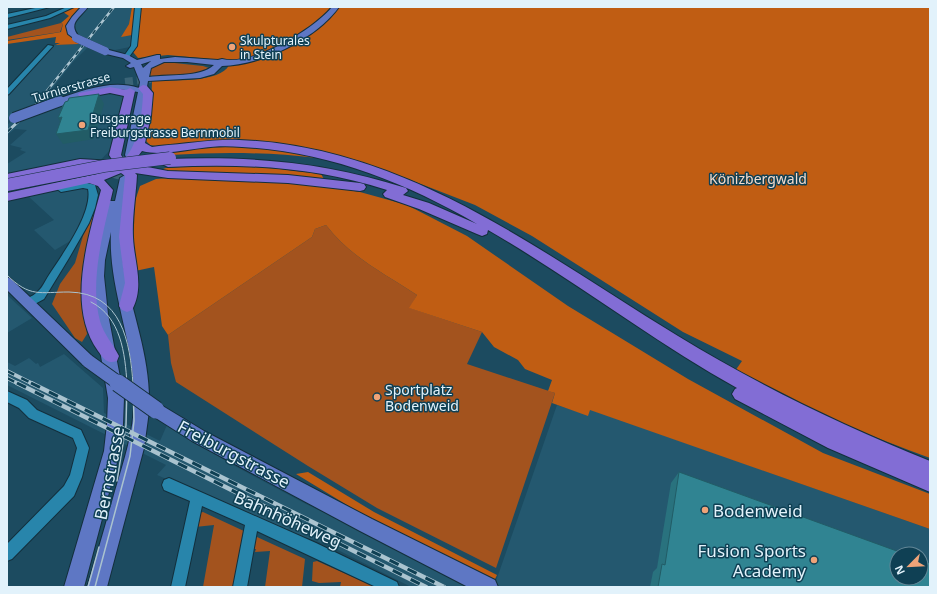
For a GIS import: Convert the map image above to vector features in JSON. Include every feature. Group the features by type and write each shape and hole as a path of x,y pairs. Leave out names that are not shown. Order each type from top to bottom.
{"highway":[{"path":"83,95 110,90 134,79"},
{"path":"127,306 132,283 126,237 132,175 115,155 134,79"},
{"path":"111,356 103,349 92,322 90,288 93,251 107,190 140,145 148,103 148,93 134,79"},
{"path":"71,166 104,156 112,149 119,138"},
{"path":"140,145 171,161"},
{"path":"7,197 89,180 124,167 146,156 171,161 365,188 410,201 490,234 653,341 729,387 784,417 835,442 930,482"},
{"path":"7,190 104,171 206,156 257,156 326,164 392,181 451,205 528,248 666,338 735,379 813,419 869,445 930,470"},
{"path":"7,178 58,168 105,162 145,171 171,161"},
{"path":"7,185 85,170 171,161"},
{"path":"129,201 137,188 146,181 157,177 171,161"},
{"path":"89,180 102,183 107,190"}],"main road":[{"path":"85,7 73,20 69,27 70,33 76,38 105,51 127,56 134,79 124,167 99,268 101,314 111,356"},
{"name":"Turnierstrasse","path":"134,79 159,60 192,61 210,65 241,62 257,57 312,31 324,21 336,7"},
{"path":"118,54 134,79"},
{"name":"Turnierstrasse","path":"134,79 164,57 222,64"},
{"name":"Turnierstrasse","path":"134,79 150,65 160,61 175,60"},
{"name":"Turnierstrasse","path":"178,78 208,73 222,64"},
{"name":"Turnierstrasse","path":"10,120 59,99 93,88 134,79 178,78 211,75 222,70 222,64"},
{"name":"Turnierstrasse","path":"59,99 83,95"},
{"name":"Bernstrasse","path":"98,587 136,448 140,426 142,396 138,355 118,269 116,242 124,167"},
{"name":"Freiburgstrasse","path":"7,282 34,299 66,341 88,361 156,410 198,436 366,525 488,587"},
{"name":"Bernstrasse","path":"74,587 112,451 116,398 111,356"},
{"name":"Bernstrasse","path":"83,587 117,451 120,424 120,398 118,376 111,356"}],"street":[{"path":"7,16 47,7"},
{"path":"7,27 48,17 71,7"},
{"path":"127,56 133,48 138,7"},
{"path":"7,93 50,46"},
{"path":"118,54 133,48"},
{"path":"34,299 72,247 90,213 94,192 92,187 84,185 61,188"},
{"path":"7,396 23,404 33,414 77,434 83,448 76,477 69,491 7,554"},
{"name":"Bahnhöheweg","path":"169,485 392,587"},
{"path":"178,587 197,498"},
{"path":"240,587 252,522"}],"shaded area":[{"path":"85,7 132,7 129,24 122,36 133,35 130,47 115,50 90,45 73,62 39,105 108,92 124,95 125,99 111,149 95,166 7,185 7,164 26,152 20,150 22,148 10,145 27,130 15,129 7,135 7,125 27,108 7,118 7,95 49,49 55,45 79,44 69,30"},
{"path":"61,23 63,24 60,32 7,40 7,37"},
{"path":"165,62 209,68 195,75 150,77 149,73 151,68"},
{"path":"81,186 91,189 86,215 72,240 55,250 34,230 54,220 28,196"},
{"path":"97,208 84,313 87,334 82,342 75,338 52,304 60,284 75,263 83,236"},
{"name":"Sportplatz Bodenweid","path":"326,225 345,246 356,255 417,295 410,308 482,332 467,364 555,393 496,568 377,508 176,382 171,363 168,335 312,237 315,229"},
{"path":"7,295 32,318 7,333"},
{"path":"64,354 103,388 104,413 160,441 167,425 231,464 306,504 479,587 411,587 328,545 296,534 157,475 166,465 7,385 7,362 15,366 29,358 36,364 38,363 40,367"},
{"path":"557,405 588,415 589,409 930,529 930,587 494,587"},
{"path":"203,512 246,532 235,587 203,587 214,525 195,527 199,513"},
{"path":"257,537 305,559 302,587 265,587 270,551 255,552 256,549 251,549 254,538"},
{"path":"317,561 373,586 340,587 341,582 319,583 312,581 313,562"}],"green space":[{"path":"73,7 85,7 69,26 82,41 79,44 55,45 60,43 55,43 56,37 7,44 7,41 61,32 63,24 61,23 69,16 63,12"},
{"name":"Könizbergwald","path":"132,7 930,7 930,458 831,419 758,384 735,371 742,361 683,332 532,236 475,205 408,179 366,165 227,141 156,146 150,145 146,141 152,81 206,78 224,71 229,65 221,60 168,55 138,58 133,52 136,48 138,34 121,37 129,24"},
{"path":"224,145 276,148 317,158 244,153 170,155 171,151"},
{"path":"211,165 272,168 321,174 324,179 160,170 166,168"},
{"path":"181,177 313,184 360,192 407,205 467,236 568,306 688,379 823,453 930,494 930,529 590,410 588,416 552,403 555,393 548,391 552,380 525,369 518,360 494,347 482,332 409,308 417,295 356,255 335,236 326,225 315,229 312,237 168,335 162,326 154,267 135,271 131,241 132,210 140,186 156,179"},
{"path":"308,472 374,512 497,575 494,581 370,519 296,474"}],"building":[{"path":"99,94 88,130 56,134 62,117 58,118 65,102 68,101 69,98"},
{"name":"Bodenweid","path":"679,472 889,548 889,586 929,586 930,563 930,587 658,587 662,564 665,565"}],"tunnel":[{"path":"125,82 151,79"},
{"path":"117,179 123,156"}],"tram line":[{"path":"7,275 22,287 29,290 43,293 69,292 87,295 101,301 112,310 120,323 125,337 132,368 133,384"},
{"path":"91,302 109,317 120,337 125,360 127,384"},
{"path":"95,587 130,456 134,421 133,383"},
{"path":"117,481 126,425 127,384"},
{"path":"88,587 99,547"}],"railway":[{"path":"42,97 114,7"},
{"path":"7,132 35,106 43,96"},
{"path":"7,371 31,383"},
{"path":"7,378 17,383"},
{"path":"17,383 426,587"},
{"path":"31,383 444,587"}],"place":[{"name":"Skulpturales in Stein","path":"232,47"},
{"name":"Busgarage Freiburgstrasse Bernmobil","path":"82,125"},
{"name":"Sportplatz Bodenweid","path":"377,397"},
{"name":"Bodenweid","path":"705,510"},
{"name":"Fusion Sports Academy","path":"814,560"}]}
